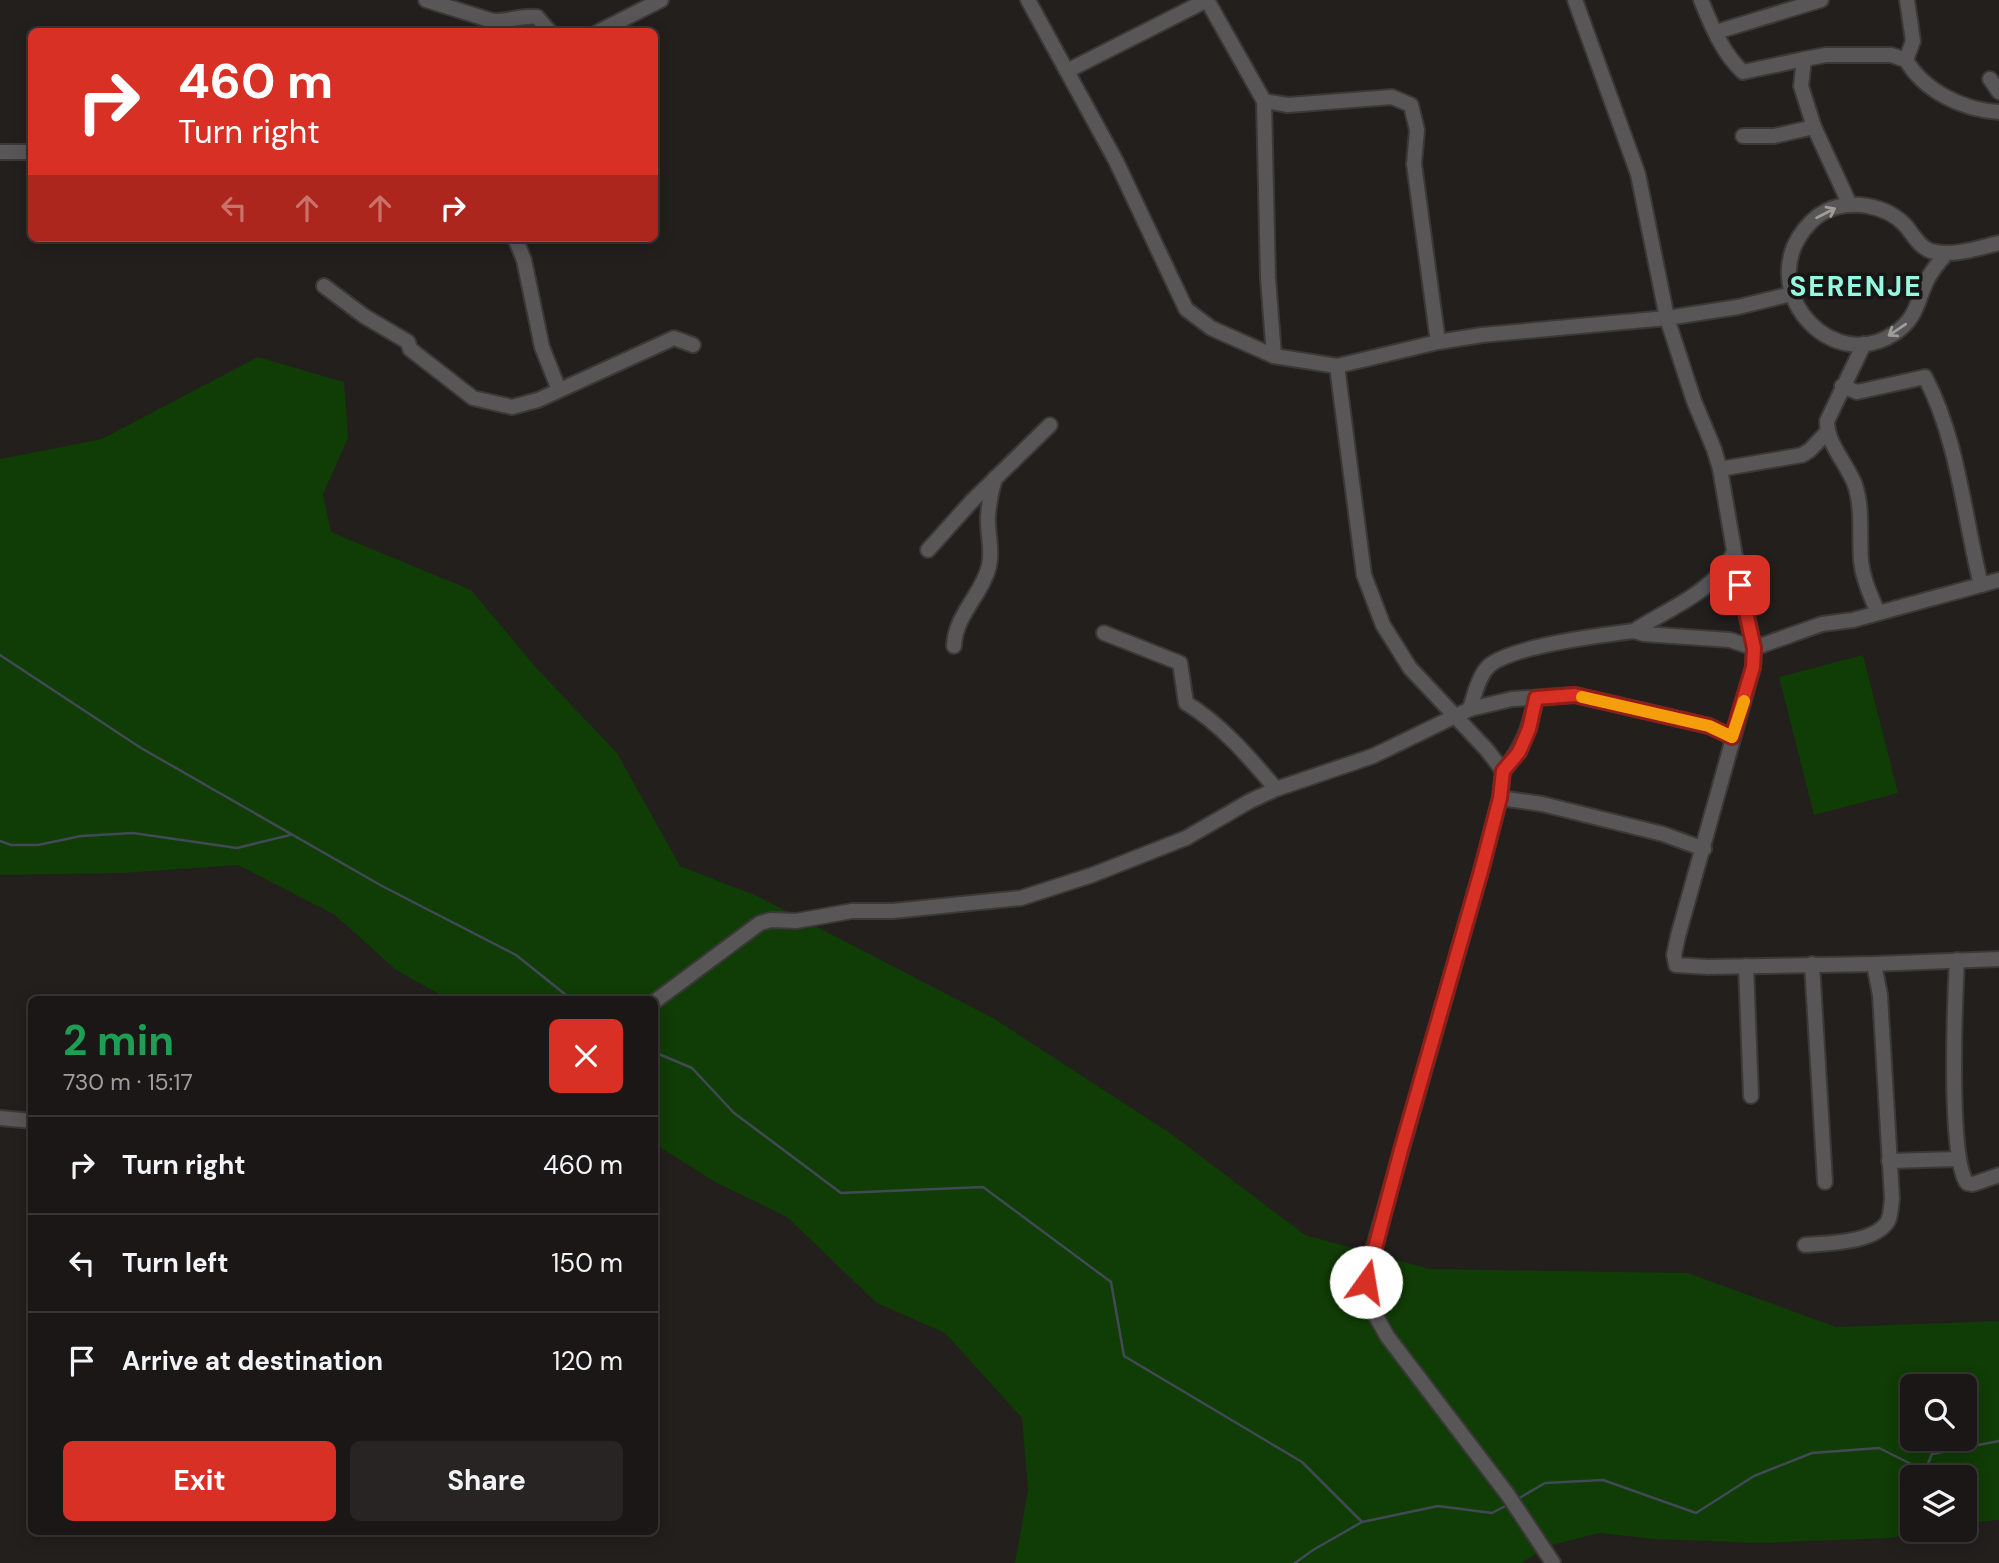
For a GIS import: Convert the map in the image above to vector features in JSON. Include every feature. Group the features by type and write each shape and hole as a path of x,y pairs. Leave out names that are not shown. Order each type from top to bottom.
{"street":[{"path":"426,0 455,6 493,22 520,16 537,17 547,28"},
{"path":"606,28 661,0"},
{"path":"1028,0 1116,161 1186,309 1212,328 1274,356 1337,366 1438,342 1714,312 1791,294"},
{"path":"1067,71 1207,0 1264,101 1268,278 1274,356"},
{"path":"1575,0 1638,174 1667,318 1720,469 1754,648 1753,667 1678,936 1674,955 1676,965 1708,967 1874,964 1999,958"},
{"path":"1701,0 1734,64 1743,72 1826,55 1891,55 1906,60 1913,73 1928,87 1967,106 1999,112"},
{"path":"1716,32 1821,0"},
{"path":"1906,60 1913,41 1907,0"},
{"path":"1801,86 1804,59"},
{"path":"1772,67 1790,73 1801,86 1814,127 1850,205"},
{"path":"1990,79 1999,92"},
{"path":"1264,101 1288,106 1392,97 1410,105 1417,130 1415,177 1438,342"},
{"path":"1743,136 1774,136 1814,127"},
{"path":"0,152 28,152"},
{"path":"1946,254 1926,283 1920,303 1909,321 1893,335 1864,344 1844,342 1825,335 1808,322 1791,294 1788,270 1794,246 1807,225 1826,211 1850,205 1870,206 1888,212 1904,224 1927,250 1946,254 1999,243"},
{"path":"517,242 524,260 542,347 559,390"},
{"path":"324,286 363,317 408,342 410,349 473,397 512,407 538,400 674,338 693,345"},
{"path":"1864,344 1827,421 1827,432 1855,486 1863,572 1878,613"},
{"path":"1337,366 1364,575 1383,625 1410,668 1503,771"},
{"path":"1842,386 1857,392 1925,377 1944,424 1958,474 1968,533 1981,585"},
{"path":"928,550 943,531 1050,425"},
{"path":"1720,469 1802,456 1827,432"},
{"path":"954,646 961,619 989,567 992,547 988,517 995,478"},
{"path":"1470,709 1474,692 1488,666 1512,652 1634,631 1703,588 1725,569 1734,552"},
{"path":"1634,631 1730,640 1754,648 1822,624 1878,613 1999,580"},
{"path":"1104,633 1130,641 1180,663 1186,703 1198,710 1228,737 1276,789"},
{"path":"658,999 760,923 771,919 796,920 852,911 893,911 1021,898 1092,875 1186,838 1276,789 1373,756 1457,718 1470,709 1512,699 1575,695 1709,726 1732,737"},
{"path":"1536,698 1529,729 1519,752 1503,771 1500,798 1366,1282 1367,1300 1387,1336 1512,1501 1553,1563"},
{"path":"1500,798 1542,804 1664,834 1704,849"},
{"path":"1957,960 1954,1004 1955,1129 1958,1159 1962,1177 1967,1183 1973,1184 1999,1175"},
{"path":"1812,964 1825,1182"},
{"path":"1805,1245 1845,1242 1877,1231 1888,1220 1892,1199 1880,995 1874,964"},
{"path":"1746,966 1751,1096"},
{"path":"0,1118 28,1121"},
{"path":"1889,1161 1958,1159"}],"green space":[{"path":"258,357 344,382 348,438 323,494 331,532 471,590 538,670 617,753 680,866 757,896 993,1018 1170,1133 1305,1235 1430,1269 1688,1273 1836,1327 1999,1321 1999,1520 1977,1522 1977,1465 1900,1465 1900,1536 1890,1538 1760,1543 1654,1539 1599,1533 1552,1545 1521,1563 1015,1563 1028,1490 1022,1418 945,1333 877,1303 787,1217 715,1182 658,1146 658,996 443,996 396,970 335,915 238,865 123,873 0,875 0,459 102,439"},
{"path":"1863,655 1898,793 1814,815 1779,677"}],"waterway":[{"path":"0,655 141,748 382,886 516,955 567,996"},
{"path":"0,841 11,845 38,845 81,836 133,833 237,848 290,835"},
{"path":"658,1054 692,1068 734,1113 841,1193 983,1187 1111,1282 1124,1356 1302,1462 1362,1522"},
{"path":"1516,1500 1545,1483 1603,1480 1696,1513 1754,1476 1812,1453 1879,1448 1925,1471 1932,1454 1999,1441"},
{"path":"1295,1563 1362,1522 1438,1506 1492,1513 1507,1505"}],"slow traffic":[{"path":"1582,697 1709,726 1732,737 1744,701"}],"district":[{"name":"SERENJE","path":"1856,286"}],"route":[{"path":"1366,1282 1481,871 1500,798 1503,771 1519,752 1529,729 1536,698 1575,695 1709,726 1732,737 1753,667 1754,648 1740,585"}]}
